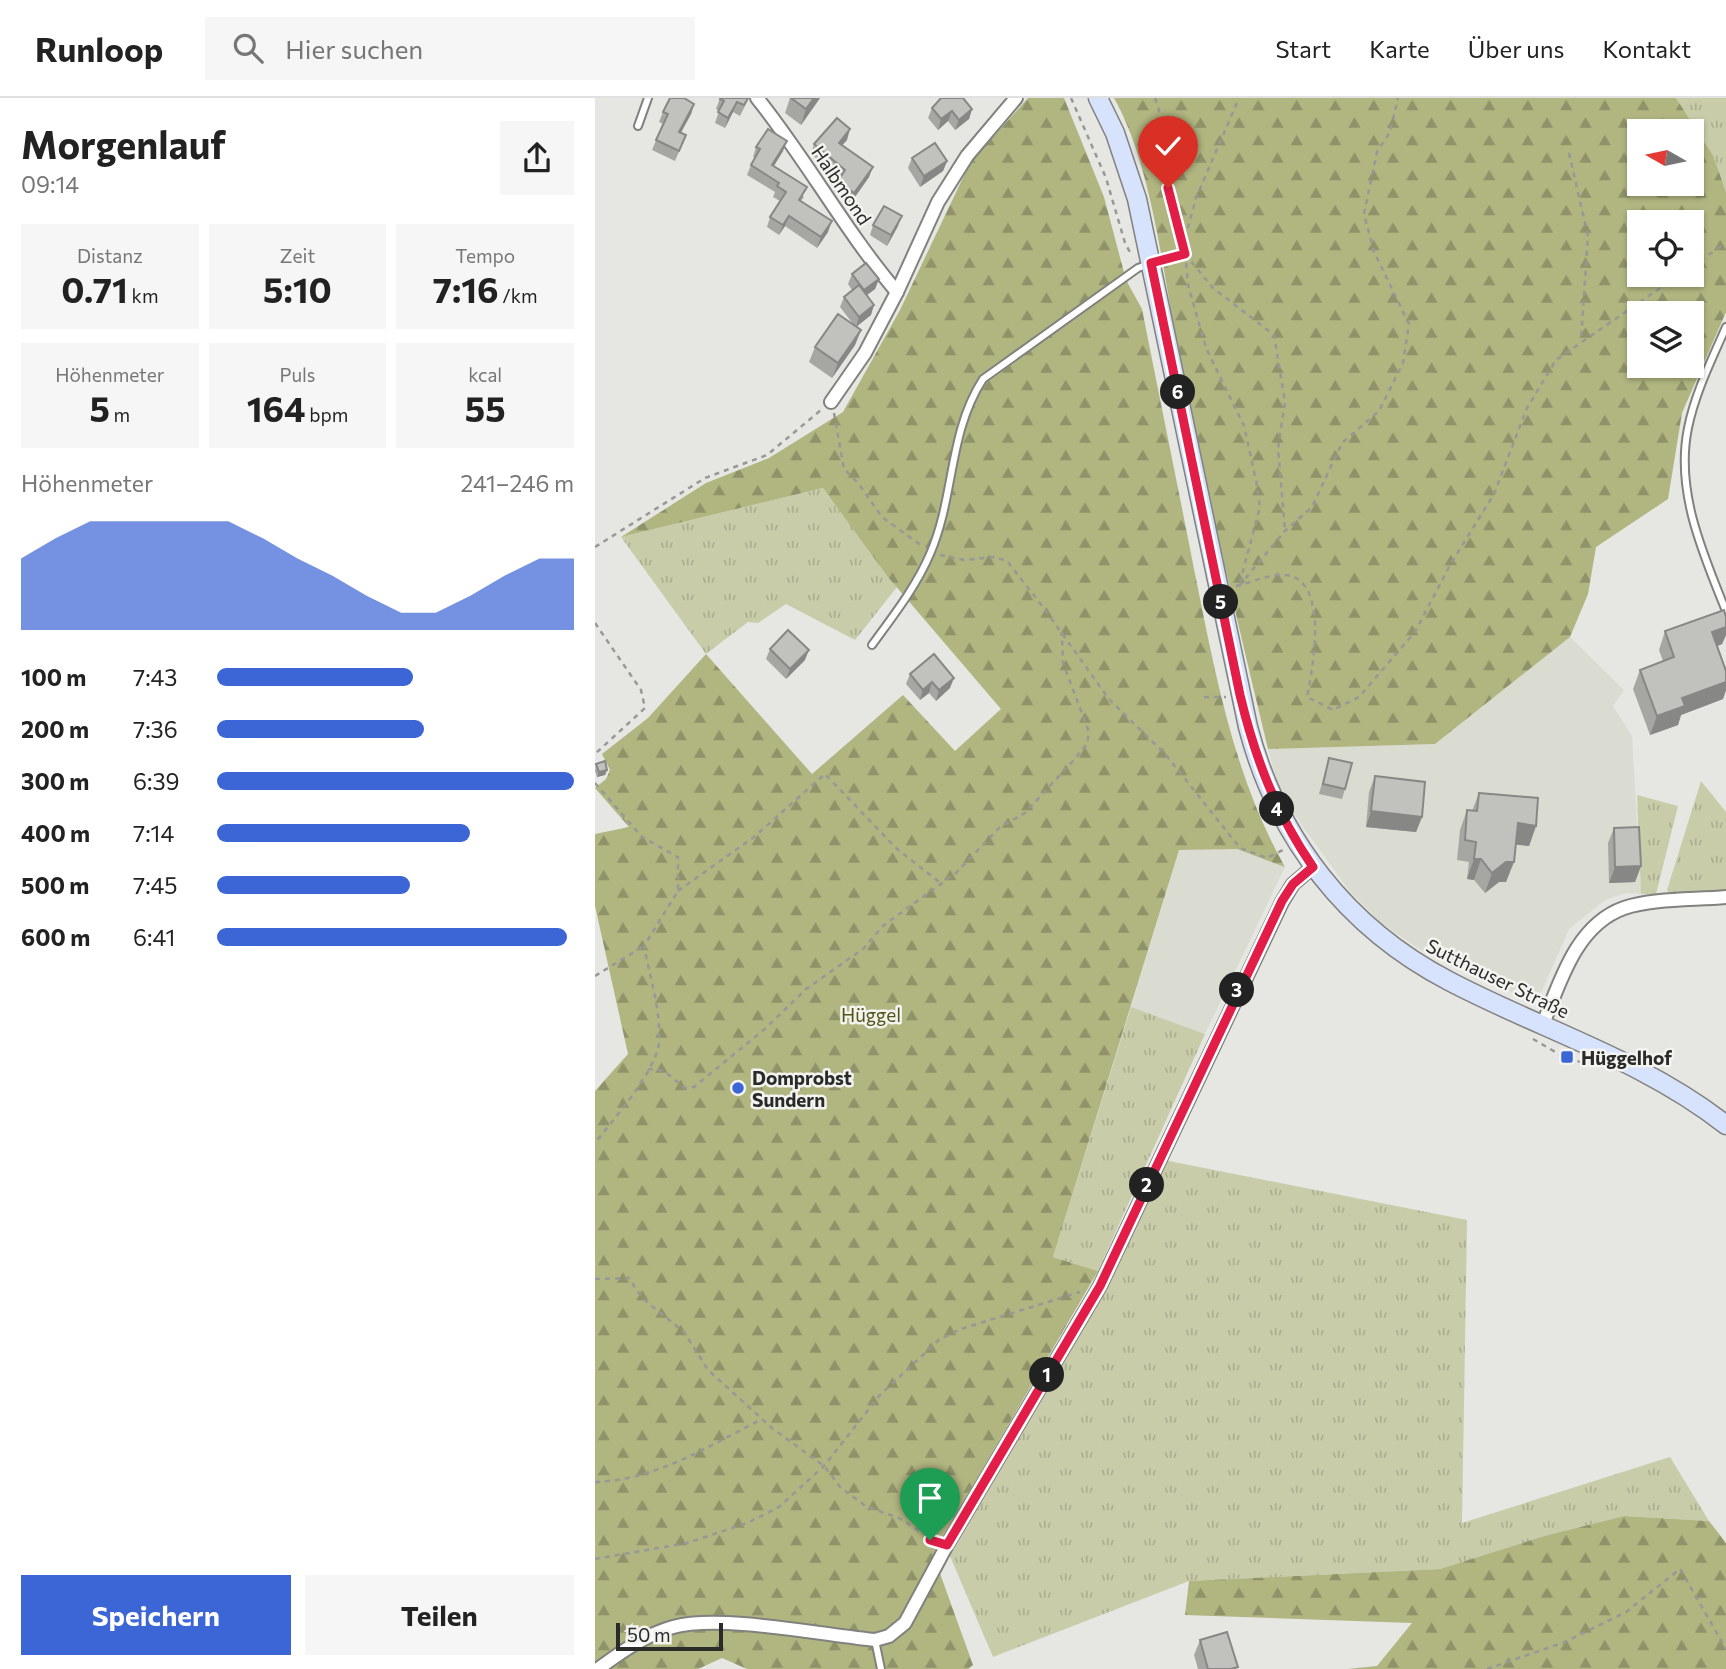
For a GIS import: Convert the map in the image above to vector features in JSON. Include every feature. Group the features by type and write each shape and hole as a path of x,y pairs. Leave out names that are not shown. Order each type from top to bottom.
{"street":[{"name":"Halbmond","path":"757,98 781,128 863,251 897,292"},
{"path":"831,402 865,353 897,292 937,202 967,156 1016,98"},
{"name":"Sutthauser Straße","path":"1098,98 1128,169 1151,263 1248,727 1271,797 1313,867 1346,906 1396,949 1451,983 1653,1076 1726,1125"},
{"path":"598,1669 633,1644 674,1627 722,1623 875,1640 889,1636 905,1623 947,1545 1100,1286 1282,901 1293,884 1313,867"},
{"path":"1543,1024 1581,941 1608,917 1624,908 1726,897"}],"lane":[{"path":"638,126 648,98"},
{"path":"872,645 914,585 931,552 957,434 970,399 983,379 1138,268 1151,263"},
{"path":"1726,327 1688,427 1684,457 1686,485 1696,528 1726,611"},
{"path":"875,1640 881,1669"}],"path":[{"path":"1155,98 1159,110 1158,158 1184,240 1188,285 1206,348 1244,426 1258,494 1260,508 1239,586"},
{"path":"1184,240 1196,198 1238,98"},
{"path":"1239,586 1285,531 1312,507 1342,443 1379,411 1403,363 1409,324 1374,252 1364,214 1377,152 1390,132 1398,98"},
{"path":"1570,153 1588,236 1581,341"},
{"path":"1704,258 1723,245"},
{"path":"1151,263 1185,254"},
{"path":"1185,254 1213,288 1274,335 1285,402 1278,448 1285,531"},
{"path":"1239,586 1283,574 1303,583 1310,593 1316,653 1307,697 1333,710 1359,697 1415,632 1450,565 1494,494 1527,408 1556,360 1661,287"},
{"path":"595,547 705,478 767,455 831,402 844,469 858,483 882,517 931,552 964,560 995,557 1007,561 1109,699 1166,755 1240,848 1267,858 1286,848"},
{"path":"595,623 641,690 645,708 595,754"},
{"path":"648,1069 664,1071 685,1088 694,1087 766,1028 806,989 863,949 884,925 942,884 1000,827 1025,813 1087,744 1089,732 1063,663 1062,632"},
{"path":"1205,697 1229,697"},
{"path":"595,976 644,946 678,891 754,837 825,774 897,849 942,884"},
{"path":"595,783 642,837 678,858 678,891"},
{"path":"595,1143 648,1069 659,1046 658,1015 644,946"},
{"path":"1535,1041 1565,1057 1590,1065"},
{"path":"595,1279 629,1278 642,1298 684,1332 708,1370 762,1419 824,1466 841,1488 867,1507 899,1518 930,1540 947,1545"},
{"path":"595,1559 687,1543 747,1523 779,1507 824,1466 880,1395 940,1339 961,1329 1100,1286"},
{"path":"595,1482 622,1481 665,1467 762,1419"},
{"path":"1487,1669 1565,1642 1626,1612 1680,1569 1726,1649"}],"shaded area":[{"path":"1570,637 1624,690 1613,706 1632,736 1641,894 1626,893 1605,900 1569,929 1542,991 1526,999 1424,952 1382,924 1350,892 1281,796 1268,749 1435,744"},
{"path":"1237,849 1285,867 1205,1034 1131,1007 1179,850"}],"green space":[{"name":"Hüggel","path":"1028,98 1064,98 1104,197 1126,280 1142,309 1218,684 1252,796 1285,867 1237,849 1179,850 1053,1257 1098,1271 933,1554 973,1665 968,1669 747,1669 722,1658 698,1669 595,1669 595,1091 628,1054 595,906 595,834 629,827 595,788 606,779 610,770 602,754 648,718 706,654 812,774 903,695 955,751 1001,709 888,577 823,488 621,537 706,483 769,458 843,412 900,310 970,163"},
{"path":"1114,98 1676,98 1690,119 1627,119 1627,196 1705,196 1705,143 1713,155 1726,192 1726,312 1704,362 1704,301 1627,301 1627,378 1697,378 1682,413 1668,499 1596,547 1588,594 1570,637 1435,744 1268,749 1199,450 1155,220 1138,155"},
{"path":"1676,98 1726,98 1726,192 1713,155 1705,143 1705,119 1690,119"},
{"path":"823,488 897,587 855,640 786,604 758,623 748,622 706,654 621,537"},
{"path":"1701,781 1726,812 1726,892 1671,896 1667,890"},
{"path":"1637,795 1678,806 1656,894 1641,894"},
{"path":"1131,1007 1205,1034 1098,1271 1053,1257"},
{"path":"1164,1160 1467,1220 1462,1523 1670,1457 1709,1521 1624,1516 1544,1536 1440,1569 1189,1581 993,1657 950,1556 1102,1297"},
{"path":"1624,1516 1709,1521 1726,1543 1726,1669 1347,1669 1377,1666 1412,1623 1185,1615 1189,1581 1440,1569 1544,1536"}],"building":[{"path":"670,98 684,98 694,104 679,132 686,135 679,151 656,140 668,114 663,112"},
{"path":"720,98 748,98 744,105 737,102 728,118 718,112 724,101"},
{"path":"791,98 814,98 806,109"},
{"path":"941,98 963,98 972,109 959,120 952,111 941,119 932,108"},
{"path":"837,118 850,129 839,143 873,167 854,193 838,181 845,170 814,144"},
{"path":"768,129 787,141 772,165 807,187 799,200 832,221 821,237 789,216 783,225 770,217 786,192 777,186 779,183 751,165 760,149 756,147"},
{"path":"935,143 947,161 924,176 912,158"},
{"path":"884,206 902,216 891,235 873,225"},
{"path":"866,263 879,279 864,290 852,274"},
{"path":"859,285 874,305 859,317 844,297"},
{"path":"838,314 861,330 838,363 815,347"},
{"path":"1724,610 1726,627 1712,632 1726,671 1726,682 1682,698 1685,706 1657,716 1640,670 1674,657 1665,631"},
{"path":"788,630 809,650 790,669 770,649"},
{"path":"934,654 954,678 939,690 932,682 923,690 910,674"},
{"path":"1329,758 1352,763 1345,789 1323,784"},
{"path":"605,761 607,770 599,772 596,764"},
{"path":"1375,776 1425,782 1422,817 1371,811"},
{"path":"1479,793 1538,798 1536,826 1518,823 1514,862 1506,862 1492,873 1481,859 1474,859 1476,842 1465,840 1467,810 1477,811"},
{"path":"1639,827 1641,866 1615,867 1614,828"},
{"path":"1227,1632 1238,1667 1208,1669 1200,1640"}],"place":[{"name":"Hüggelhof","path":"1567,1057"},
{"name":"Domprobst Sundern","path":"738,1088"}],"route":[{"path":"930,1540 947,1545 1100,1286 1232,1001 1282,901 1293,884 1313,867 1271,797 1257,760 1240,695 1151,263 1185,254 1184,240 1168,188"}]}
